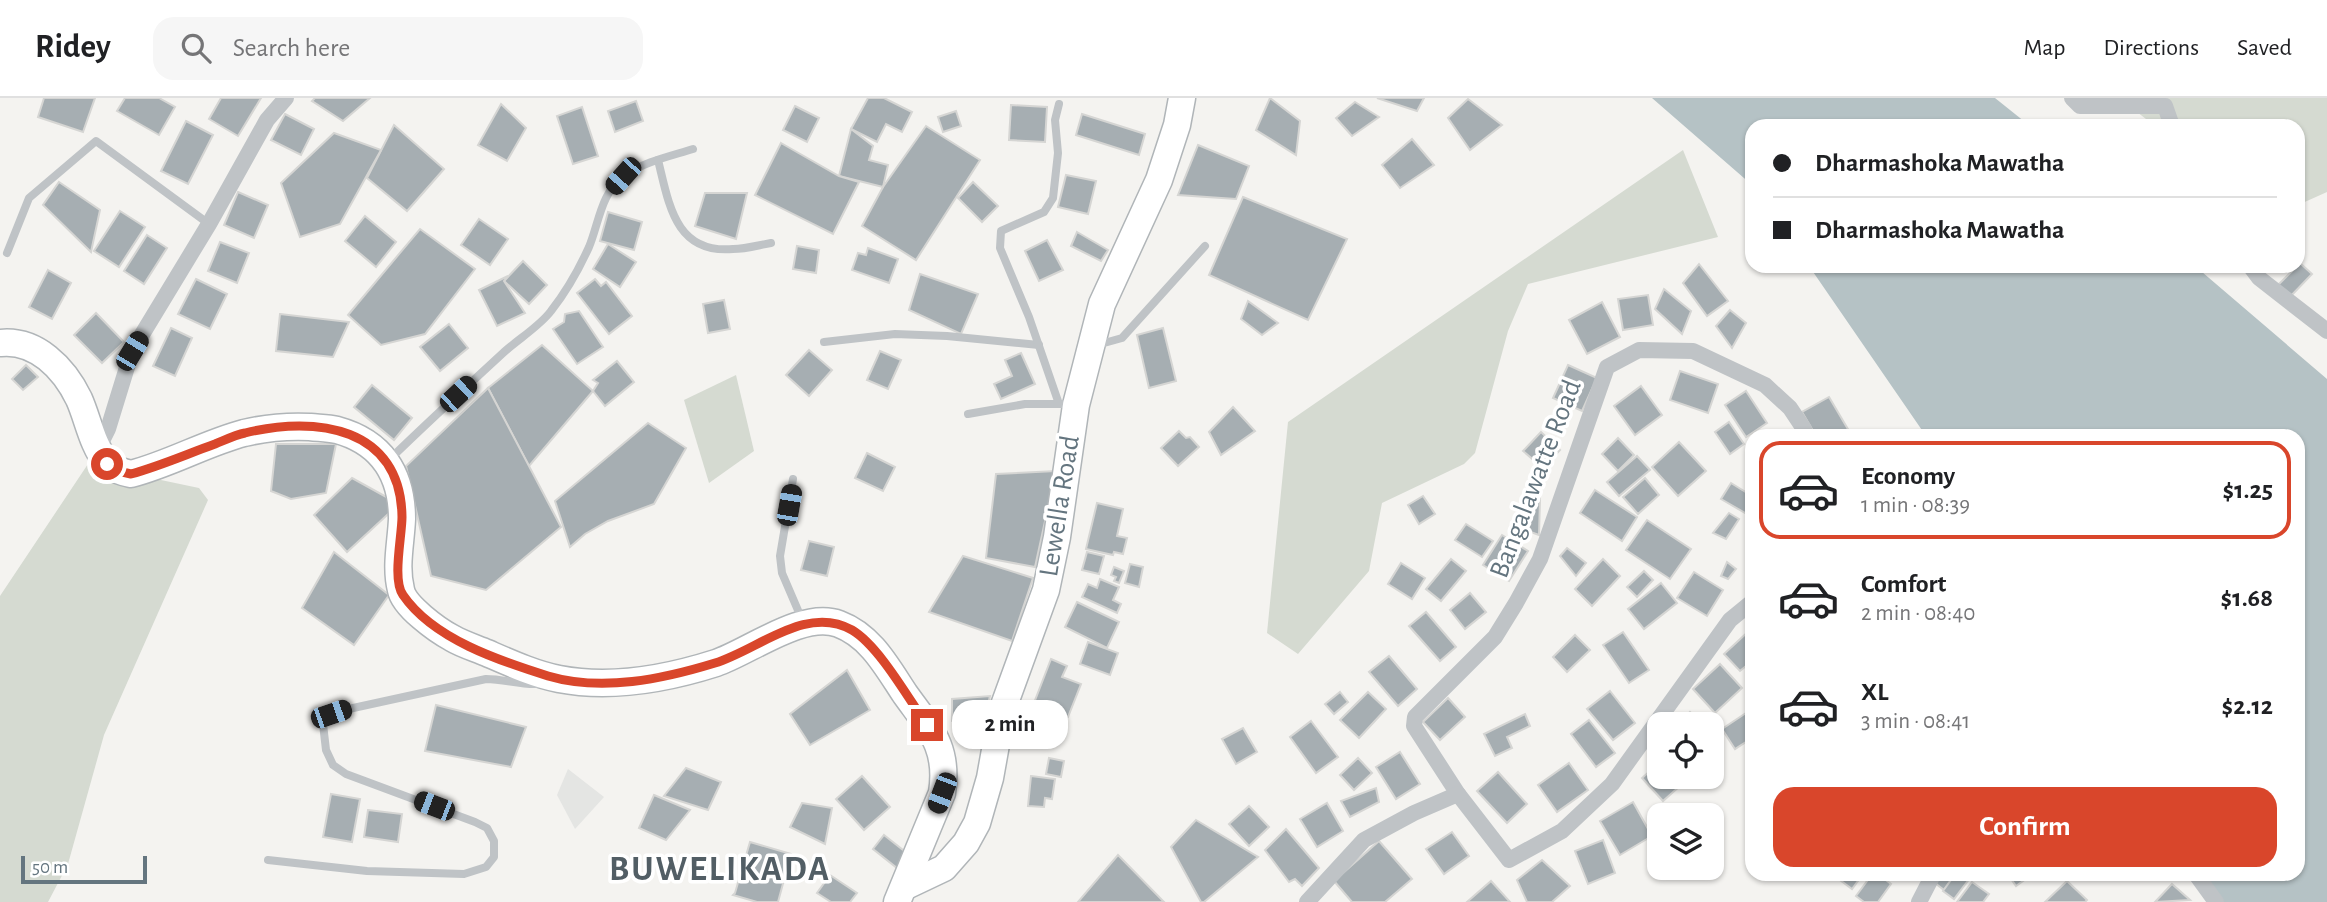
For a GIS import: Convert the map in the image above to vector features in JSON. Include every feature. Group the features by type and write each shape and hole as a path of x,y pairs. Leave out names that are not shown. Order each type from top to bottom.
{"main road":[{"name":"Lewella Road","path":"901,894 944,868 966,843 977,823 990,778 1002,711 1051,569 1067,405 1091,346 1102,304 1159,180 1177,125 1182,98"},
{"path":"0,343 21,344 41,352 65,374 79,399 98,449 107,464 118,471 131,474 244,433 292,426 334,429 362,439 387,461 399,492 402,518 398,559 401,593 419,614 451,638 524,668 558,679 596,683 657,678 718,662 796,627 819,621 836,622 854,631 871,645 927,725 940,747 945,773 942,793 901,894"}],"street":[{"path":"98,449 108,429 132,351 209,224 267,120 286,98"},
{"path":"2072,98 2080,106 2165,106 2170,119"},
{"path":"2255,273 2327,331"},
{"name":"Bangalawatte Road","path":"1745,608 1730,620 1612,784 1562,831 1510,860 1458,794 1414,726 1415,717 1495,637 1540,559 1607,367 1639,350 1693,351 1765,385 1790,408 1804,429"},
{"path":"1307,902 1364,840 1414,813 1458,794"},
{"path":"1919,902 1930,881"},
{"path":"2201,881 2216,902"}],"lane":[{"path":"968,414 1025,404 1067,405 1039,345 1000,248 1001,231 1044,212 1053,198 1058,153 1055,120 1059,104"},
{"path":"7,253 29,198 96,141 209,224"},
{"path":"387,461 468,384 550,313 590,244 603,205 623,176 658,160 693,149"},
{"path":"658,160 676,223 688,239 713,248 732,250 771,243"},
{"path":"1091,346 1122,338 1205,246"},
{"path":"824,342 895,334 1039,345"},
{"path":"793,479 780,556 782,573 805,625"},
{"path":"268,860 367,871 464,874 486,867 494,858 494,841 486,828 414,797 346,774 333,765 326,750 323,724 331,714 344,710 467,682 502,679 523,685 537,685 558,679"}],"shaded area":[{"path":"1652,98 1995,98 2021,119 1745,119 1745,179"},
{"path":"2119,98 2327,98 2327,192 2305,202 2305,119 2146,119"},
{"path":"1683,150 1718,237 1528,284 1508,331 1475,453 1464,464 1382,503 1369,571 1298,654 1267,633 1288,422"},
{"path":"1814,273 2203,273 2327,379 2327,902 2222,902 2206,881 2305,881 2305,429 1921,429"},
{"path":"736,375 754,451 709,483 684,400"},
{"path":"98,449 118,471 199,488 208,500 104,735 68,864 48,902 0,902 0,596"},
{"path":"568,769 604,797 575,829 557,795"}],"building":[{"path":"44,98 95,98 83,132 38,117"},
{"path":"125,98 159,98 175,107 159,135 117,111"},
{"path":"221,98 261,98 238,136 209,119"},
{"path":"315,98 370,98 343,121 312,101"},
{"path":"868,98 884,98 912,112 902,132 886,124 877,142 851,129"},
{"path":"1270,98 1300,121 1296,155 1256,130"},
{"path":"1377,98 1424,98 1417,111"},
{"path":"1468,99 1502,125 1470,150 1448,118"},
{"path":"636,101 643,121 615,132 608,111"},
{"path":"1355,102 1379,117 1352,136 1336,118"},
{"path":"501,104 526,128 507,161 478,145"},
{"path":"1011,105 1047,107 1045,142 1009,140"},
{"path":"795,106 819,118 807,142 783,130"},
{"path":"582,107 598,156 573,164 557,116"},
{"path":"956,111 961,126 943,132 938,117"},
{"path":"285,114 314,129 301,155 271,140"},
{"path":"1082,114 1145,134 1139,155 1076,135"},
{"path":"186,121 213,135 188,184 161,171"},
{"path":"394,125 444,169 407,211 367,178"},
{"path":"926,126 980,160 916,260 862,226 883,187"},
{"path":"851,129 873,146 869,160 888,165 883,187 839,176"},
{"path":"334,133 381,150 340,224 300,237 281,183"},
{"path":"1412,139 1434,165 1400,188 1382,165"},
{"path":"781,143 839,176 859,182 833,234 755,195"},
{"path":"1198,145 1249,166 1236,199 1178,195"},
{"path":"1066,175 1096,181 1088,214 1058,207"},
{"path":"59,182 100,210 91,252 43,205"},
{"path":"973,182 998,206 982,222 958,198"},
{"path":"238,192 268,205 254,238 224,225"},
{"path":"705,193 747,193 736,239 695,226"},
{"path":"1243,197 1347,239 1308,320 1209,275"},
{"path":"120,211 145,227 119,267 94,251"},
{"path":"608,212 642,222 634,250 600,241"},
{"path":"365,216 396,242 376,267 345,241"},
{"path":"479,219 508,239 490,265 461,245"},
{"path":"420,229 475,269 425,334 381,345 348,315"},
{"path":"1077,232 1108,250 1101,261 1071,246"},
{"path":"147,235 167,248 144,284 124,271"},
{"path":"1047,240 1063,270 1039,281 1025,251"},
{"path":"220,242 249,253 237,283 208,271"},
{"path":"608,244 636,262 620,287 593,269"},
{"path":"797,246 819,250 816,273 793,269"},
{"path":"868,248 898,259 889,283 852,270 858,253 866,255"},
{"path":"523,261 547,285 529,304 504,281"},
{"path":"1699,264 1728,301 1707,316 1683,283"},
{"path":"2305,268 2312,274 2287,300 2275,288 2290,273 2305,273"},
{"path":"48,270 71,283 52,319 29,307"},
{"path":"920,274 978,294 961,334 909,310"},
{"path":"508,276 504,281 525,313 497,326 479,290"},
{"path":"196,279 227,294 210,329 178,314"},
{"path":"595,279 601,286 606,282 632,316 609,334 577,293"},
{"path":"1664,289 1691,311 1682,334 1655,309"},
{"path":"1648,295 1653,325 1623,330 1618,299"},
{"path":"724,300 730,329 708,333 703,304"},
{"path":"1248,301 1278,323 1262,335 1241,319"},
{"path":"1602,302 1620,337 1587,354 1569,320"},
{"path":"1730,310 1746,323 1732,348 1716,326"},
{"path":"579,311 603,347 577,364 553,329 564,322 565,314"},
{"path":"96,313 124,342 102,363 74,335"},
{"path":"280,314 349,322 333,357 276,351"},
{"path":"449,324 468,348 440,371 420,347"},
{"path":"171,328 192,338 175,376 153,366"},
{"path":"1163,328 1176,381 1149,388 1137,335"},
{"path":"542,345 593,391 529,466 488,388"},
{"path":"809,350 832,370 809,396 786,375"},
{"path":"880,351 901,360 888,389 867,380"},
{"path":"1021,353 1035,384 1001,399 994,384 1012,376 1005,360"},
{"path":"617,361 634,382 605,406 593,391 598,383 593,380"},
{"path":"26,365 38,377 23,390 12,379"},
{"path":"1568,365 1597,378 1582,411 1553,398"},
{"path":"1680,371 1718,384 1708,413 1670,400"},
{"path":"372,385 412,418 394,440 354,407"},
{"path":"1641,386 1662,415 1635,435 1614,406"},
{"path":"488,388 561,527 486,590 431,576 406,466"},
{"path":"1746,391 1767,423 1758,429 1745,429 1745,435 1725,405"},
{"path":"1829,397 1848,429 1812,429 1802,412"},
{"path":"1233,407 1255,431 1221,455 1209,432"},
{"path":"1729,422 1744,444 1730,454 1715,432"},
{"path":"648,423 686,448 654,504 608,521 585,534 570,547 555,501"},
{"path":"1179,431 1186,438 1190,437 1199,447 1178,466 1161,448"},
{"path":"1541,432 1560,450 1543,468 1523,451"},
{"path":"1618,438 1634,455 1618,471 1602,454"},
{"path":"1679,442 1706,471 1678,496 1652,467"},
{"path":"276,444 336,444 326,493 291,499 271,491"},
{"path":"867,453 895,467 883,491 855,478"},
{"path":"1637,456 1650,470 1619,496 1607,482"},
{"path":"1056,471 1035,567 986,558 996,474"},
{"path":"352,478 399,504 347,552 314,515"},
{"path":"1645,478 1659,495 1638,514 1623,497"},
{"path":"1731,483 1745,492 1745,513 1721,499"},
{"path":"1527,487 1540,499 1539,535 1512,525"},
{"path":"1595,490 1637,517 1622,541 1580,513"},
{"path":"1423,496 1435,514 1419,524 1408,505"},
{"path":"1097,503 1123,509 1117,536 1127,538 1123,554 1114,552 1113,555 1086,549"},
{"path":"1729,513 1739,519 1726,539 1713,533"},
{"path":"1647,520 1691,549 1670,579 1626,550"},
{"path":"1466,524 1493,541 1482,557 1455,540"},
{"path":"1502,535 1528,551 1509,581 1483,565"},
{"path":"809,541 834,547 827,576 801,570"},
{"path":"1567,548 1586,563 1576,576 1560,556"},
{"path":"334,552 389,595 354,645 302,608"},
{"path":"1087,552 1104,556 1099,574 1082,570"},
{"path":"963,556 1033,578 1012,641 929,612"},
{"path":"1451,559 1466,571 1441,601 1426,589"},
{"path":"1603,559 1620,576 1592,606 1575,589"},
{"path":"1727,562 1736,569 1728,579 1721,576"},
{"path":"1401,563 1425,578 1412,599 1388,584"},
{"path":"1130,564 1143,567 1139,587 1125,583"},
{"path":"1114,567 1124,571 1119,583 1114,581 1116,577 1111,575"},
{"path":"1644,571 1653,580 1637,597 1627,587"},
{"path":"1694,572 1723,590 1707,616 1677,598"},
{"path":"1100,579 1119,587 1113,600 1121,604 1117,613 1082,597 1088,584 1097,588"},
{"path":"1661,583 1677,603 1644,629 1628,609"},
{"path":"1470,593 1486,612 1465,629 1450,610"},
{"path":"1077,602 1119,622 1107,648 1065,627"},
{"path":"1426,612 1456,647 1440,661 1409,626"},
{"path":"1623,632 1649,670 1629,683 1603,645"},
{"path":"1575,635 1590,650 1567,672 1553,657"},
{"path":"1745,635 1745,667 1740,671 1724,654"},
{"path":"1088,642 1118,653 1110,675 1080,664"},
{"path":"1389,656 1417,689 1398,706 1369,672"},
{"path":"1051,659 1067,666 1062,677 1081,684 1068,717 1034,703"},
{"path":"1720,664 1742,688 1716,712 1693,689"},
{"path":"847,670 870,710 810,745 790,714"},
{"path":"1610,691 1635,723 1613,740 1587,709"},
{"path":"1340,692 1348,702 1334,714 1325,704"},
{"path":"1368,692 1386,709 1359,738 1340,720"},
{"path":"990,696 980,738 952,721 952,699"},
{"path":"1448,698 1465,717 1440,740 1423,722"},
{"path":"436,705 526,727 511,767 425,751"},
{"path":"1525,714 1530,726 1507,737 1512,748 1495,756 1484,734"},
{"path":"1745,714 1745,743 1735,749 1724,728"},
{"path":"1589,720 1615,753 1596,767 1571,734"},
{"path":"1311,721 1338,757 1316,773 1290,737"},
{"path":"1243,728 1257,752 1236,764 1222,739"},
{"path":"1400,752 1420,784 1396,799 1376,767"},
{"path":"1049,758 1064,761 1061,777 1046,774"},
{"path":"1358,758 1372,773 1354,790 1340,775"},
{"path":"1569,763 1588,790 1557,812 1538,785"},
{"path":"686,768 721,782 708,810 664,796"},
{"path":"1498,772 1527,804 1507,823 1477,791"},
{"path":"862,776 890,807 864,830 836,799"},
{"path":"1031,776 1055,779 1052,799 1045,798 1044,807 1028,806"},
{"path":"1376,788 1379,802 1350,817 1341,801"},
{"path":"1652,789 1677,789 1663,801"},
{"path":"331,794 360,799 352,842 323,837"},
{"path":"654,795 690,810 666,840 639,828"},
{"path":"1633,802 1647,827 1647,839 1620,855 1600,821"},
{"path":"802,803 832,808 825,844 790,827"},
{"path":"1327,803 1343,831 1317,847 1300,819"},
{"path":"1249,806 1269,827 1249,846 1229,824"},
{"path":"368,810 402,814 398,842 364,837"},
{"path":"1196,820 1258,857 1204,902 1201,902 1171,847"},
{"path":"1286,829 1319,868 1302,886 1295,879 1289,882 1265,850"},
{"path":"1452,832 1469,856 1444,874 1426,849"},
{"path":"884,835 908,854 897,868 873,849"},
{"path":"1603,840 1615,873 1588,884 1575,851"},
{"path":"1379,841 1412,879 1385,902 1352,902 1334,881"},
{"path":"750,842 791,854 778,902 757,902 733,895"},
{"path":"1118,855 1164,902 1078,902"},
{"path":"1542,860 1570,886 1552,902 1527,902 1517,880"},
{"path":"830,875 857,893 850,902 831,902 817,893"},
{"path":"1491,881 1510,902 1467,902"},
{"path":"1841,881 1858,881 1852,889"},
{"path":"1867,881 1887,881 1891,884 1878,902 1864,902 1856,896"},
{"path":"1932,881 1950,881 1944,890"},
{"path":"1950,881 1968,881 1954,899 1943,891"},
{"path":"2067,881 2087,900 2085,902 2045,902"},
{"path":"1972,882 1989,894 1983,902 1957,902"},
{"path":"2172,884 2190,900 2155,902"}],"district":[{"name":"BUWELIKADA","path":"720,869"}],"route":[{"path":"107,464 118,471 131,474 244,433 292,426 334,429 362,439 387,461 399,492 402,518 398,559 401,593 419,614 451,638 558,679 596,683 657,678 718,662 796,627 819,621 836,622 854,631 871,645 927,725"}]}
